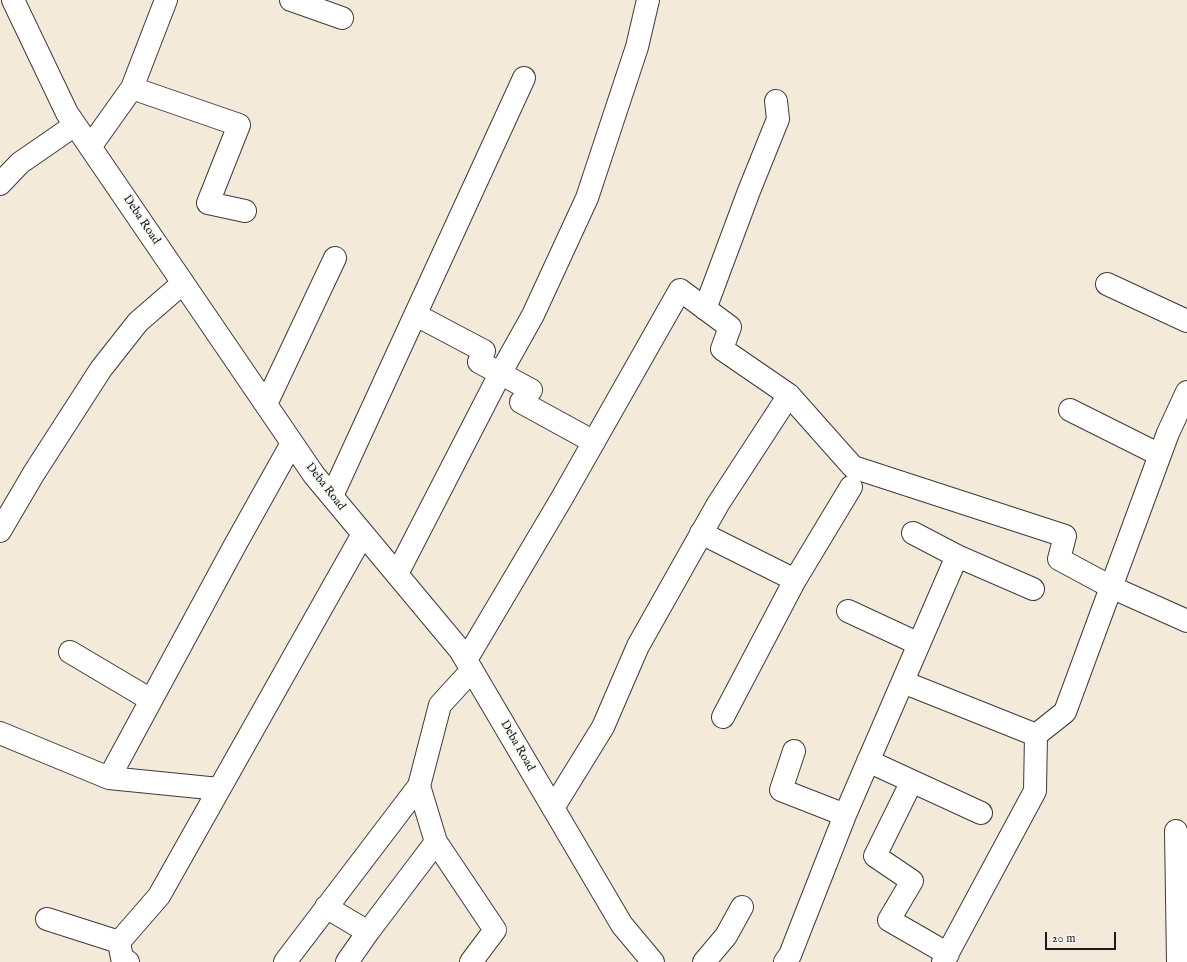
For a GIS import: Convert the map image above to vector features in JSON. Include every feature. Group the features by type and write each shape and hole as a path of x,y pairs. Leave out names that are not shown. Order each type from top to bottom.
{"street":[{"name":"Deba Road","path":"13,0 67,113 314,475 460,650 622,926 653,962"},
{"path":"90,147 132,88 166,0"},
{"path":"291,0 342,18"},
{"path":"397,574 500,374 533,315 587,198 637,47 648,0"},
{"path":"332,496 524,78"},
{"path":"132,88 239,125 208,203 245,212"},
{"path":"705,309 778,119 776,101"},
{"path":"0,184 20,163 76,125"},
{"path":"266,404 335,258"},
{"path":"0,531 34,473 101,369 138,322 183,283"},
{"path":"1107,284 1187,321"},
{"path":"285,962 419,786 440,705 469,665 680,290 730,327 722,349 789,395 853,467 1065,536 1059,559 1111,587 1187,621"},
{"path":"416,315 484,351 479,362 530,390 521,402 594,442"},
{"path":"1036,735 1065,712 1168,434 1187,392"},
{"path":"553,808 603,727 638,646 701,533 718,504 789,395"},
{"path":"1070,410 1160,455"},
{"path":"109,778 292,443"},
{"path":"723,717 795,580 851,487"},
{"path":"913,532 957,556 1033,589"},
{"path":"701,533 795,580"},
{"path":"119,942 159,896 363,534"},
{"path":"785,962 790,955 845,815 957,556"},
{"path":"848,611 919,644"},
{"path":"70,652 151,700"},
{"path":"902,682 1036,735"},
{"path":"0,733 109,778 219,789"},
{"path":"912,781 875,856 912,881 889,920 945,958 1035,791 1036,735"},
{"path":"794,752 781,790 845,815"},
{"path":"868,761 981,813"},
{"path":"419,786 436,842 495,930 471,962"},
{"path":"1176,832 1178,962"},
{"path":"347,962 436,842"},
{"path":"326,907 368,932"},
{"path":"704,962 726,936 742,907"},
{"path":"47,919 119,942"},
{"path":"119,942 122,958 128,962"}]}
